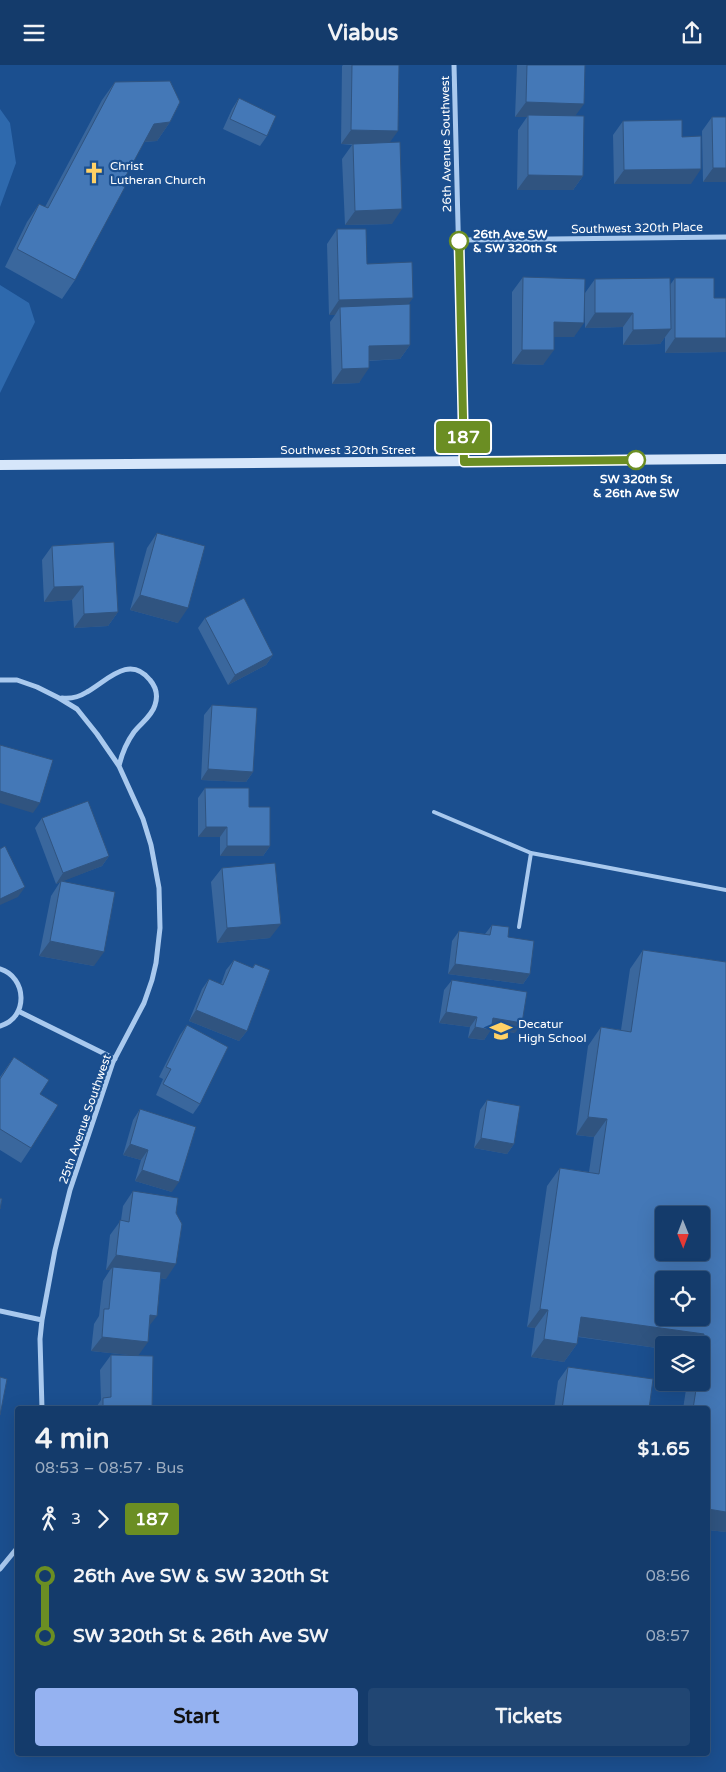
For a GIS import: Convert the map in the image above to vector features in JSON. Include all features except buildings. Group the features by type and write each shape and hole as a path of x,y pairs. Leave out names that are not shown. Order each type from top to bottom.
{"main road":[{"name":"Southwest 320th Street","path":"0,465 726,459"}],"street":[{"name":"26th Avenue Southwest","path":"454,65 464,462"},
{"name":"Southwest 320th Place","path":"459,241 726,237"},
{"path":"59,698 71,699 80,696 114,673 127,669 137,670 148,678 154,686 155,706 124,748 119,766"},
{"name":"25th Avenue Southwest","path":"0,680 17,680 59,698 77,709 97,734 119,766 142,819 152,845 159,888 160,907 156,963 152,980 144,1003 115,1059 70,1190 55,1250 42,1320 40,1366 42,1406"},
{"path":"0,969 13,976 19,983 22,993 22,1002 18,1011 12,1020 0,1026"},
{"path":"18,1011 115,1059"},
{"path":"0,1311 42,1320"},
{"path":"0,1569 15,1551"}],"lane":[{"path":"434,811 531,853 726,890"},
{"path":"519,927 531,853"}],"shaded area":[{"path":"0,109 10,123 16,163 0,207"},
{"path":"0,285 29,303 35,322 0,393"}],"bus line":[{"name":"187","path":"459,241 464,462 636,460"}],"place":[{"name":"Christ Lutheran Church","path":"94,173"},
{"name":"26th Ave SW & SW 320th St","path":"459,241"},
{"name":"SW 320th St & 26th Ave SW","path":"636,460"},
{"name":"Decatur High School","path":"501,1031"}]}
